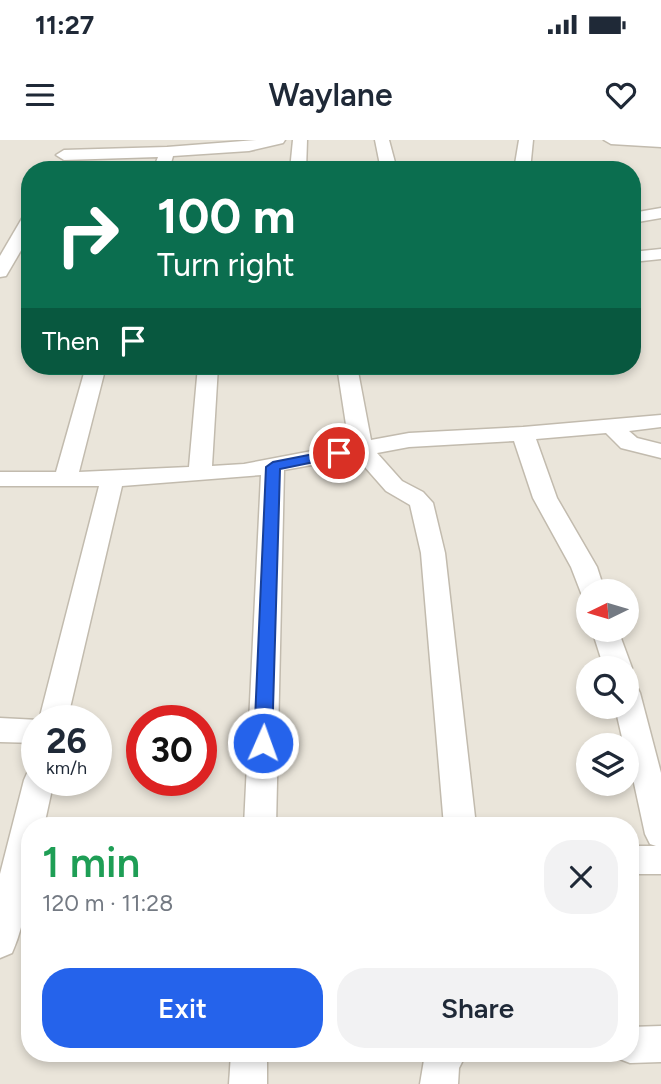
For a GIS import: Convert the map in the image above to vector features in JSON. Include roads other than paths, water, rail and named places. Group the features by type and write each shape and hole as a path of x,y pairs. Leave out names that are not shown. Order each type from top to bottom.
{"street":[{"path":"61,161 72,140"},
{"path":"64,155 167,152 249,146 278,140"},
{"path":"299,161 300,140"},
{"path":"382,140 387,161"},
{"path":"523,161 526,140"},
{"path":"611,140 661,143"},
{"path":"164,161 167,152"},
{"path":"641,216 661,213"},
{"path":"0,272 21,235"},
{"path":"641,256 661,254"},
{"path":"66,477 94,375"},
{"path":"200,473 207,375"},
{"path":"348,375 360,449 394,486 415,496 421,503 433,553 459,817"},
{"path":"0,479 112,479 273,467 409,440 523,434 661,421"},
{"path":"609,424 629,443 661,451"},
{"path":"523,434 545,498 584,567 588,579"},
{"path":"260,817 273,467"},
{"path":"57,705 112,479"},
{"path":"632,719 661,834"},
{"path":"0,730 21,731"},
{"path":"30,817 35,796"},
{"path":"0,942 21,855"},
{"path":"639,860 661,860"},
{"path":"639,1045 661,1044"},
{"path":"248,1084 249,1062"},
{"path":"439,1084 440,1062"}]}
